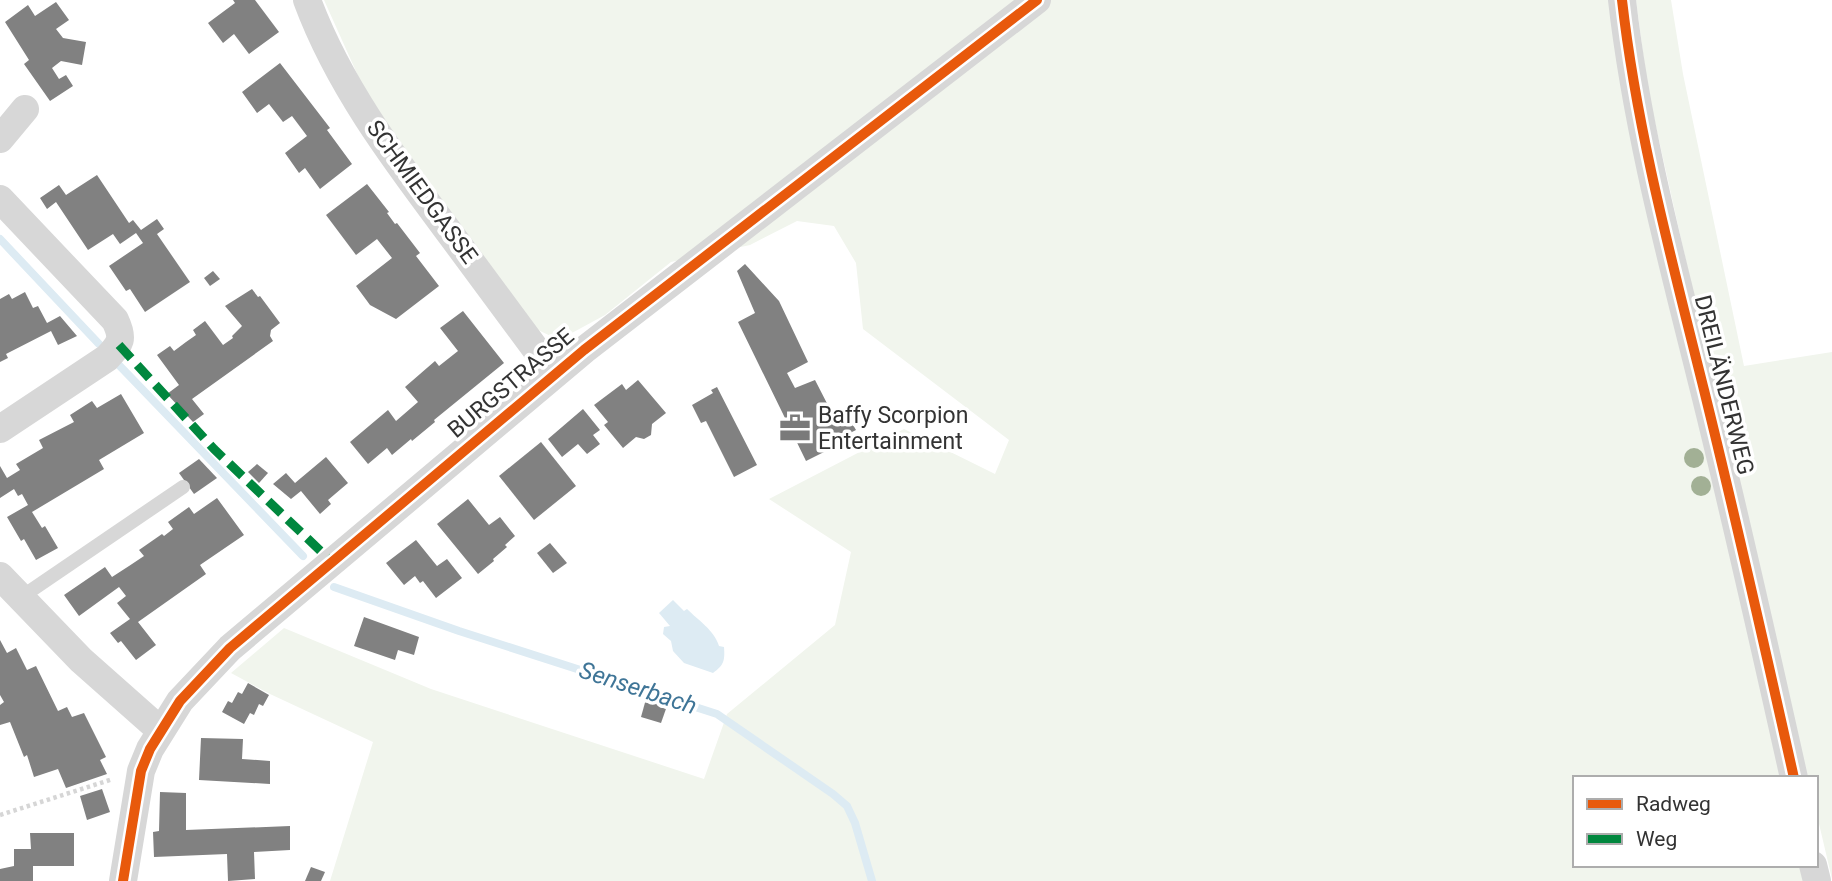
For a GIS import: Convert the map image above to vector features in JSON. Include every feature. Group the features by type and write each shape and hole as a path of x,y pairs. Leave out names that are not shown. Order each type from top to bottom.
{"street":[{"name":"SCHMIEDGASSE","path":"307,0 347,86 391,155 554,374"},
{"name":"BURGSTRASSE","path":"123,881 141,771 160,730 187,692 230,648 554,374 1037,0"},
{"name":"DREILÄNDERWEG","path":"1622,0 1638,110 1659,210 1740,535 1794,776"},
{"path":"0,139 25,109"},
{"path":"0,199 114,320 121,333 119,345 107,358 0,429"},
{"path":"0,576 81,660 160,730"}],"lane":[{"path":"20,598 183,487"}],"path":[{"path":"0,815 141,771"}],"shaded area":[{"path":"324,0 1615,0 1786,776 1573,776 1573,867 1806,867 1809,881 330,881 373,742 231,673 284,628 431,689 704,779 727,714 835,625 851,552 769,499 904,429 995,474 1009,440 863,329 856,263 834,226 797,221 750,245 671,262 605,315 559,340 538,330 372,107"},
{"path":"1636,0 1671,0 1683,74 1744,366 1832,352 1832,879 1818,820 1818,776 1808,776 1711,373 1648,91"},
{"path":"673,600 684,611 687,609 701,621 719,646 724,647 723,662 713,673 684,663 673,651 671,641 663,634 664,627 670,626 659,613"}],"building":[{"path":"233,0 255,0 279,32 249,54 234,34 223,43 208,23 235,3"},
{"path":"56,2 69,20 56,29 63,38 86,42 82,65 61,61 52,68 59,79 66,75 73,86 50,101 24,64 29,60 5,22 28,5 35,16"},
{"path":"280,63 330,128 327,130 352,164 320,189 305,168 299,173 285,153 307,136 292,116 283,122 269,104 257,113 242,92"},
{"path":"97,175 129,223 133,220 141,230 157,219 164,229 157,234 190,282 145,312 130,289 126,291 109,266 143,243 136,233 120,244 113,234 88,250 56,202 47,209 40,198 59,185 66,195"},
{"path":"367,184 395,224 397,223 420,253 416,256 439,286 396,319 370,305 356,286 392,258 377,239 356,255 326,215"},
{"path":"745,264 779,301 808,362 787,373 795,388 815,380 834,417 845,411 856,430 844,436 846,441 806,461 738,322 755,313 737,271"},
{"path":"213,271 220,279 210,286 204,278"},
{"path":"252,289 280,323 271,330 273,341 192,399 204,414 193,422 167,394 179,385 157,355 170,346 174,351 196,335 193,330 205,321 223,345 233,338 242,326 225,306"},
{"path":"25,292 33,308 38,306 47,323 60,316 77,336 58,345 51,331 6,354 8,358 0,362 0,299 9,294 12,299"},
{"path":"463,311 504,363 412,441 411,439 392,455 387,448 368,464 350,442 388,410 396,421 418,402 405,387 435,361 439,366 458,351 440,328"},
{"path":"638,380 666,413 652,424 651,435 644,439 636,437 623,448 604,425 608,422 594,405 622,384 626,390"},
{"path":"717,387 757,465 734,477 706,421 701,423 692,405 713,393 711,390"},
{"path":"121,394 144,433 99,460 104,469 32,512 42,528 45,526 58,548 36,560 7,517 28,505 22,494 18,496 14,489 0,498 0,466 7,478 20,470 16,464 43,448 39,440 74,422 70,415 92,401 97,408"},
{"path":"583,409 600,430 593,435 600,444 587,454 578,444 562,457 548,439"},
{"path":"541,442 576,486 534,520 499,476"},
{"path":"326,457 348,483 328,500 331,504 320,514 301,491 291,499 273,484 286,473 295,483"},
{"path":"199,459 217,478 194,494 179,473"},
{"path":"257,464 268,473 259,483 248,472"},
{"path":"217,498 244,535 200,565 206,574 138,622 156,645 136,660 121,641 118,643 110,633 130,619 117,603 126,596 119,587 79,616 64,595 105,567 112,577 144,556 139,550 173,529 168,522 189,507 194,514"},
{"path":"468,499 489,525 500,517 515,536 494,561 478,574 437,524"},
{"path":"416,540 437,566 447,559 462,578 436,598 423,581 420,583 415,576 404,585 386,563"},
{"path":"550,543 567,563 553,573 537,553"},
{"path":"364,617 419,637 414,655 398,650 395,660 354,646"},
{"path":"0,640 7,653 16,648 27,670 36,666 58,711 67,707 72,717 84,713 106,757 100,760 107,774 66,788 58,769 34,777 27,755 24,757 10,722 0,725 0,705 4,702 0,695"},
{"path":"248,683 269,695 263,706 259,704 254,715 250,713 244,724 222,712 228,701 232,703 238,692 242,694"},
{"path":"646,699 667,706 661,723 641,717"},
{"path":"201,738 243,739 242,759 270,761 270,784 199,780"},
{"path":"102,789 110,812 87,820 80,796"},
{"path":"160,792 186,793 186,830 290,826 290,850 254,852 255,879 228,881 227,854 154,857 153,832 159,831"},
{"path":"30,833 74,833 74,866 33,866 33,881 0,881 0,869 14,866 14,849 31,849"},
{"path":"311,867 325,872 321,881 305,881"}],"waterway":[{"name":"Senserbach","path":"0,239 99,344"},
{"name":"Senserbach","path":"116,362 303,556"},
{"name":"Senserbach","path":"334,587 459,631 717,714 847,806 855,823 872,881"}],"marked path":[{"path":"119,345 214,449 331,561"}],"cycle path":[{"path":"123,881 141,771 150,749 180,701 230,648 584,350 1037,0"},
{"path":"1622,0 1646,147 1794,776"}],"place":[{"name":"Baffy Scorpion Entertainment","path":"795,428"}]}
